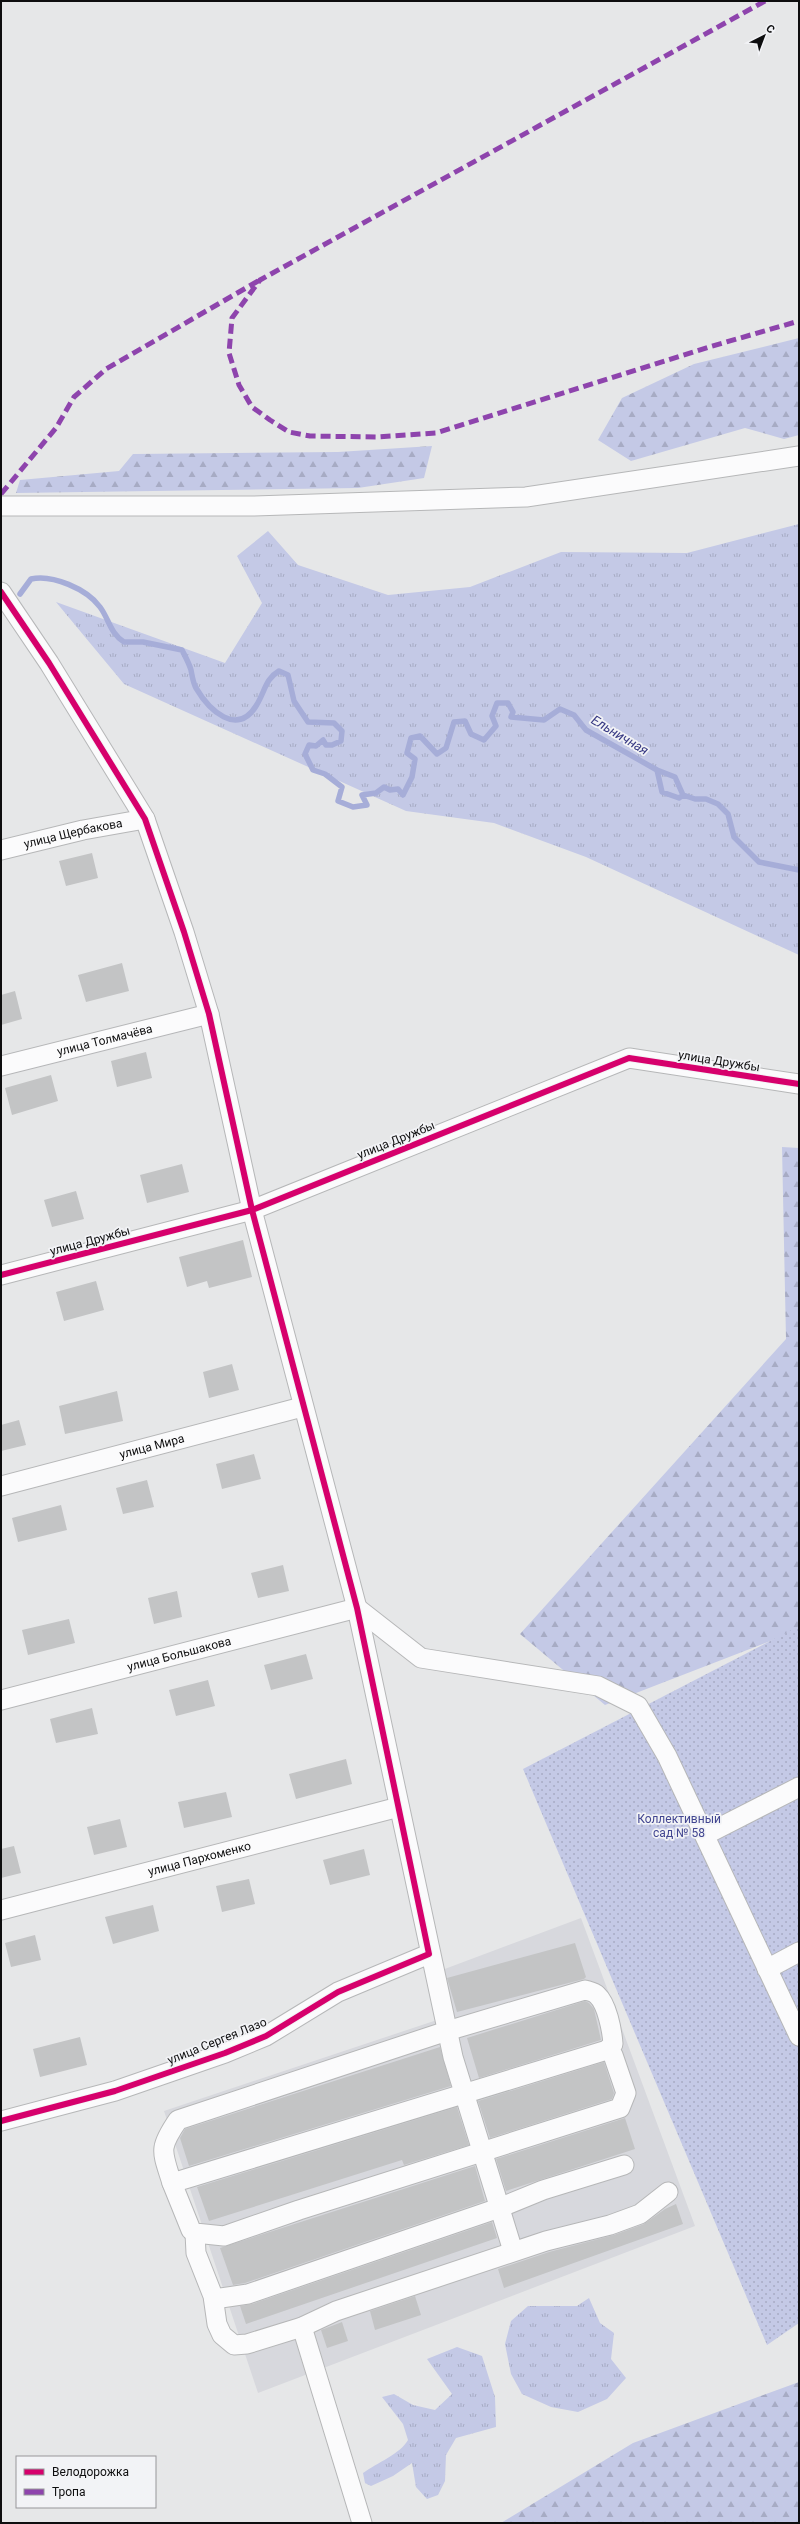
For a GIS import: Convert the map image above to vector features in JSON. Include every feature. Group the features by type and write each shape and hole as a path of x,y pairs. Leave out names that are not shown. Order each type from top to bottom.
{"street":[{"path":"1,506 254,506 526,497 799,456"},
{"path":"1,592 49,663 145,818 161,860 209,1014 252,1210 302,1407 357,1608 429,1954 447,2031 481,2151 513,2251"},
{"name":"улица Щербакова","path":"1,850 83,830 145,818"},
{"name":"улица Толмачёва","path":"1,1066 209,1014"},
{"name":"улица Дружбы","path":"1,1275 252,1210 628,1058 799,1084"},
{"name":"улица Мира","path":"1,1486 302,1407"},
{"path":"357,1608 421,1658 598,1686 638,1706 667,1756 799,2036"},
{"name":"улица Большакова","path":"1,1700 357,1608"},
{"path":"705,1835 799,1787"},
{"name":"улица Пархоменко","path":"1,1910 399,1807"},
{"path":"767,1969 799,1952"},
{"name":"улица Сергея Лазо","path":"1,2122 115,2091 225,2053 266,2036 338,1992 429,1954"},
{"path":"172,2183 607,2050 613,2044 602,2001 596,1993 585,1990 447,2031 178,2120 164,2140 163,2153 172,2183 183,2214 195,2234 196,2253 214,2299 217,2324 222,2335 234,2345 247,2344 302,2327 336,2311 513,2251 610,2225 640,2214 668,2192"},
{"path":"195,2234 224,2236 481,2151 620,2108 626,2093 613,2055 607,2050"},
{"path":"214,2299 248,2294 499,2208 543,2190 624,2165"},
{"path":"302,2327 362,2523"}],"shaded area":[{"path":"581,1918 695,2226 258,2393 164,2111 437,2020 442,1970"}],"green space":[{"path":"799,338 799,435 784,439 745,428 631,461 598,440 622,398 694,364"},
{"path":"432,446 424,478 358,488 16,493 20,480 119,471 133,454 338,452"},
{"path":"799,524 799,955 586,857 494,823 406,811 124,684 56,602 225,663 262,603 237,556 268,531 298,565 388,595 470,587 561,552 687,553"},
{"path":"782,1147 799,1148 799,1630 605,1705 520,1634 786,1339"},
{"name":"Коллективный сад № 58","path":"799,1626 799,2323 767,2345 523,1769"},
{"path":"589,2298 600,2323 614,2333 611,2359 626,2378 607,2399 578,2412 551,2407 522,2394 511,2374 505,2344 511,2321 528,2306 577,2306"},
{"path":"457,2347 482,2356 495,2397 496,2427 456,2438 446,2455 445,2481 438,2495 427,2499 416,2487 412,2463 393,2476 371,2486 365,2483 363,2473 400,2450 408,2440 403,2424 382,2397 394,2394 413,2405 435,2410 452,2394 427,2359"},
{"path":"799,2382 799,2523 501,2523 633,2443"}],"building":[{"path":"92,853 98,878 66,886 59,861"},
{"path":"122,963 129,991 86,1002 78,975"},
{"path":"15,991 22,1019 1,1025 1,995"},
{"path":"146,1052 152,1078 117,1087 111,1061"},
{"path":"51,1075 58,1101 12,1115 5,1088"},
{"path":"182,1164 189,1192 147,1203 140,1175"},
{"path":"76,1191 84,1219 52,1227 44,1200"},
{"path":"243,1240 252,1277 209,1288 207,1281 187,1287 179,1257"},
{"path":"96,1281 104,1310 64,1321 56,1292"},
{"path":"232,1364 239,1390 209,1398 203,1372"},
{"path":"117,1391 123,1421 65,1434 59,1406"},
{"path":"19,1420 26,1445 1,1451 1,1425"},
{"path":"254,1454 261,1479 222,1489 216,1464"},
{"path":"147,1480 154,1507 123,1514 116,1488"},
{"path":"61,1505 67,1530 18,1542 12,1518"},
{"path":"283,1565 289,1591 258,1598 251,1573"},
{"path":"177,1591 182,1617 154,1624 148,1598"},
{"path":"69,1619 75,1643 28,1655 22,1630"},
{"path":"306,1654 313,1679 271,1690 264,1665"},
{"path":"208,1680 215,1706 176,1716 169,1690"},
{"path":"92,1708 98,1734 56,1743 50,1719"},
{"path":"346,1759 352,1784 296,1799 289,1774"},
{"path":"226,1792 232,1817 184,1828 178,1802"},
{"path":"120,1819 127,1847 94,1855 87,1827"},
{"path":"14,1846 21,1873 1,1878 1,1849"},
{"path":"364,1849 370,1875 330,1885 323,1860"},
{"path":"249,1879 255,1904 222,1912 216,1886"},
{"path":"153,1905 159,1931 113,1944 105,1917"},
{"path":"35,1935 41,1960 11,1967 5,1943"},
{"path":"575,1943 586,1977 584,1979 457,2012 447,1978"},
{"path":"585,2001 594,2009 601,2040 479,2078 467,2038"},
{"path":"80,2037 87,2065 40,2077 33,2049"},
{"path":"440,2047 451,2086 189,2166 180,2138 185,2129"},
{"path":"604,2062 614,2093 612,2099 490,2138 478,2101"},
{"path":"457,2107 469,2145 404,2165 402,2160 209,2221 197,2187"},
{"path":"625,2118 635,2149 506,2191 496,2159"},
{"path":"475,2166 485,2201 245,2283 233,2285 220,2248"},
{"path":"676,2204 683,2224 504,2288 498,2269 549,2252 614,2235 644,2224 665,2209"},
{"path":"492,2222 497,2238 246,2324 240,2306 252,2304"},
{"path":"415,2296 421,2315 375,2330 370,2311"},
{"path":"342,2322 348,2341 327,2348 321,2330"}],"waterway":[{"name":"Ельничная","path":"20,594 31,579 49,579 68,584 87,594 94,600 100,607 110,626 124,642 143,642 182,650 190,667 195,686 202,696 216,712 232,720 240,719 248,715 256,706 268,682 274,674 279,671 288,675 294,701 308,722 334,723 342,731 341,741 332,745 326,745 323,740 316,746 309,745 305,754 313,770 325,774 342,787 338,801 353,807 367,805 362,795 376,793 384,787 390,790 398,789 403,795 412,777 415,759 407,753 411,738 420,736 437,754 446,748 454,722 465,721 471,734 484,740 496,726 492,716 497,703 508,703 513,712 511,717 544,720 560,709 574,715 586,730 657,770 662,792 679,798 683,795 695,799 706,799 718,804 728,814 734,837 759,862 799,870"},
{"path":"657,770 675,777 683,795"}],"marked path":[{"path":"765,1 260,280 232,318 229,353 239,385 252,407 289,432 310,436 377,437 436,433 709,347 799,321"},
{"path":"1,494 56,428 74,397 106,369 258,281"}],"cycle path":[{"path":"1,592 49,663 145,819 184,932 209,1014 252,1210 357,1608 429,1954 338,1992 266,2036 225,2053 115,2091 1,2121"},
{"path":"1,1275 252,1210 629,1058 799,1084"}]}
